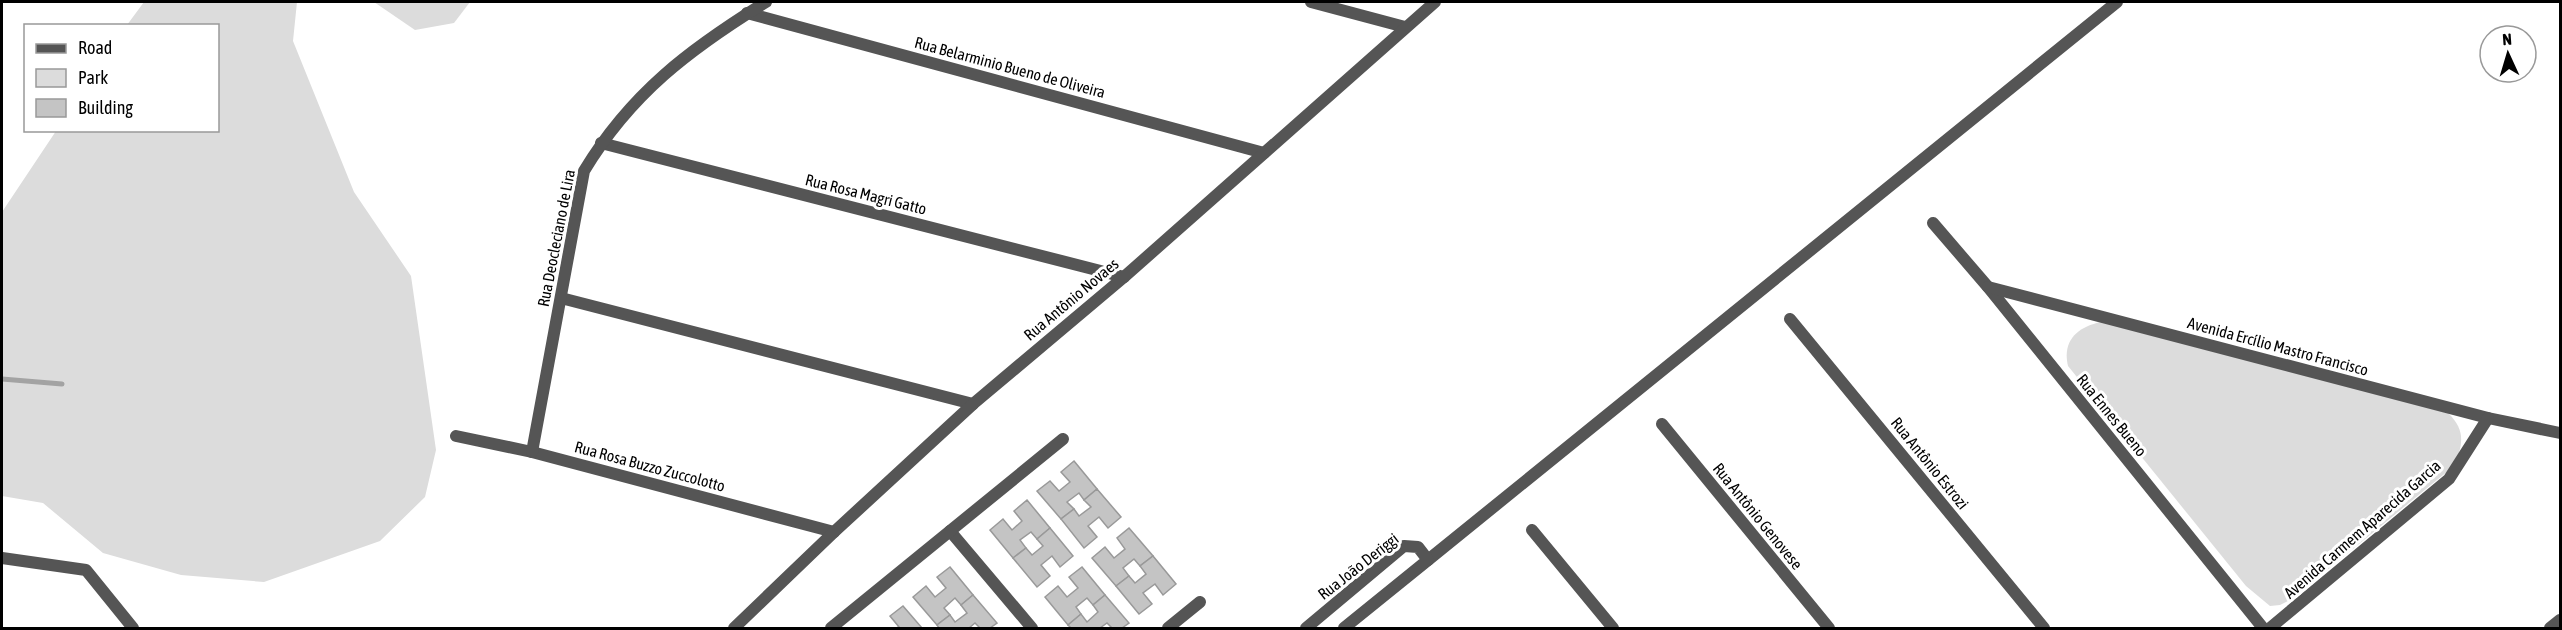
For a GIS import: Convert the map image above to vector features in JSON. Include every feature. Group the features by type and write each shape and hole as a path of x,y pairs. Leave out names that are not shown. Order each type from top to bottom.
{"street":[{"name":"Rua Deocleciano de Lira","path":"532,452 584,171 601,143 630,106 687,53 766,2"},
{"path":"1311,2 1405,27"},
{"name":"Rua Antônio Novaes","path":"734,628 834,531 973,404 1124,277 1435,2"},
{"path":"1344,628 2117,2"},
{"name":"Rua Belarminio Bueno de Oliveira","path":"747,13 1264,153"},
{"name":"Rua Rosa Magri Gatto","path":"601,143 1124,277"},
{"name":"Rua Ennes Bueno","path":"1933,223 1988,287 2264,628"},
{"name":"Avenida Ercílio Mastro Francisco","path":"1988,287 2488,418 2560,433"},
{"path":"561,298 973,404"},
{"name":"Rua Antônio Estrozi","path":"1790,319 2044,628"},
{"name":"Avenida Carmem Aparecida Garcia","path":"2270,628 2449,479 2488,418"},
{"name":"Rua Antônio Genovese","path":"1662,424 1829,628"},
{"name":"Rua Rosa Buzzo Zuccolotto","path":"456,436 532,452 834,531"},
{"path":"831,628 1062,439"},
{"path":"1532,530 1612,628"},
{"path":"950,531 1032,628"},
{"name":"Rua João Deriggi","path":"1306,628 1404,546 1418,547 1428,560"},
{"path":"2,558 86,570 133,628"},
{"path":"1168,628 1200,602"},
{"path":"2550,628 2560,620"}],"green space":[{"path":"144,2 297,2 293,41 354,192 411,276 436,450 425,497 380,541 264,582 181,575 103,553 43,503 2,496 2,212 55,132 219,132 219,24 128,24"},
{"path":"374,2 470,2 454,23 415,30"},
{"path":"2101,322 2448,413 2458,426 2461,438 2454,466 2292,599 2280,605 2270,606 2246,586 2068,366 2067,349 2073,336 2085,327"}],"building":[{"path":"1074,461 1097,489 1084,500 1079,493 1067,502 1074,509 1061,519 1037,491 1050,481 1059,491 1070,482 1061,472"},
{"path":"1097,489 1121,517 1108,528 1099,517 1088,526 1097,537 1084,548 1061,519 1074,509 1079,516 1091,507 1084,500"},
{"path":"1027,500 1050,528 1037,539 1031,532 1020,540 1026,548 1013,558 990,530 1003,519 1012,530 1022,521 1014,511"},
{"path":"1050,528 1073,556 1060,567 1052,556 1041,565 1050,576 1037,587 1013,558 1026,548 1032,555 1043,546 1037,539"},
{"path":"1129,528 1153,556 1140,566 1134,559 1123,568 1129,576 1116,586 1092,558 1105,547 1114,558 1125,549 1117,538"},
{"path":"1153,556 1176,584 1163,595 1155,584 1143,593 1152,604 1139,614 1116,586 1129,576 1135,583 1146,574 1140,566"},
{"path":"950,567 973,595 961,605 955,598 944,608 950,615 937,625 913,597 926,586 935,597 946,588 937,577"},
{"path":"1082,567 1105,595 1093,605 1087,598 1076,607 1081,614 1068,625 1045,597 1058,586 1067,597 1078,588 1069,577"},
{"path":"973,595 997,623 990,628 980,628 975,623 969,628 939,628 937,625 950,615 955,622 967,613 961,605"},
{"path":"1105,595 1129,623 1122,628 1112,628 1107,623 1100,628 1071,628 1068,625 1081,614 1087,622 1098,612 1093,605"},
{"path":"903,606 922,628 896,628 899,627 890,616"}],"waterway":[{"path":"2,379 62,384"}]}
